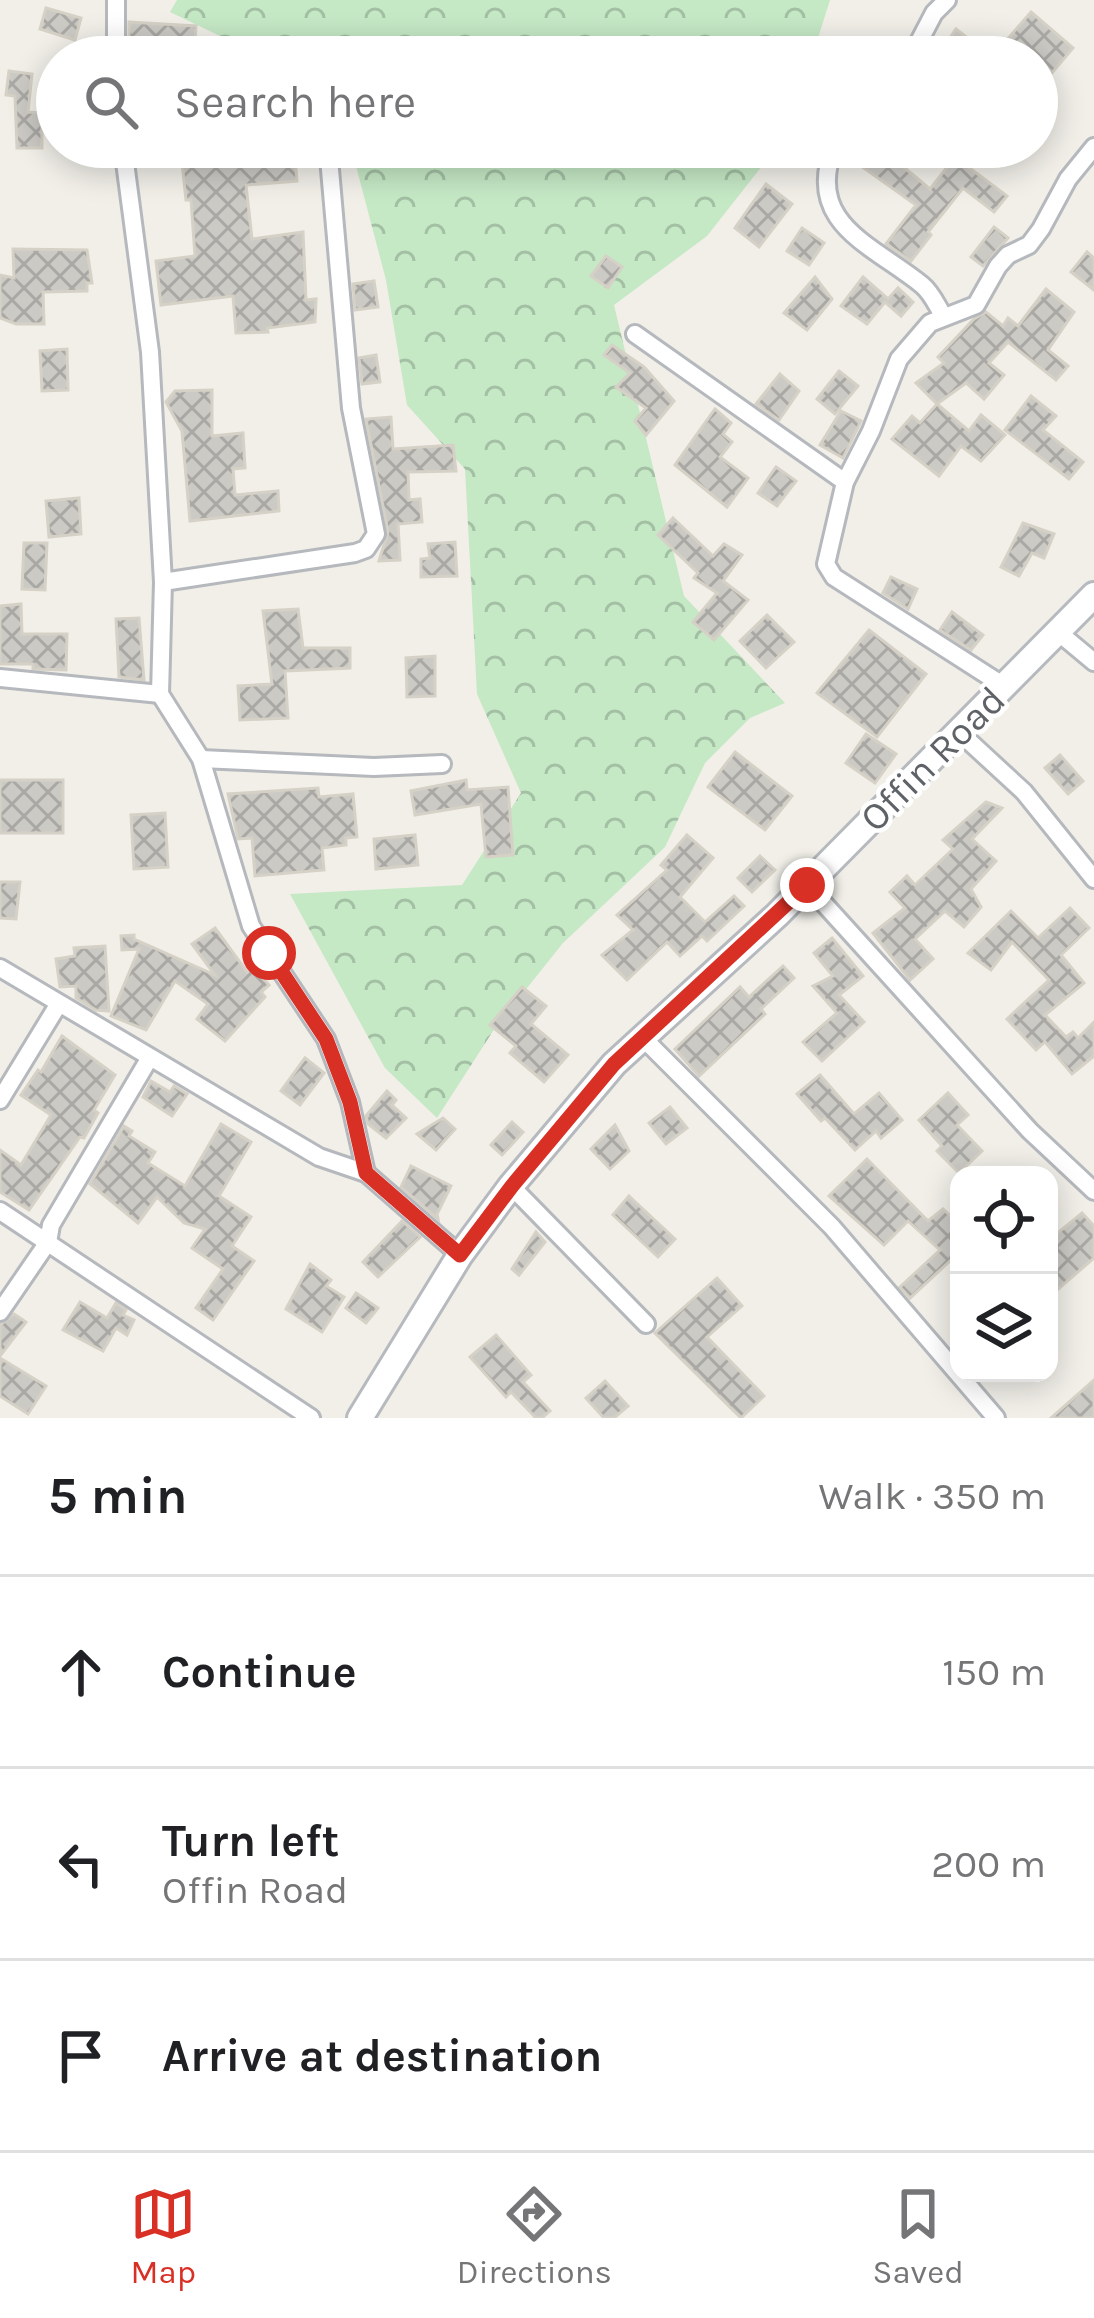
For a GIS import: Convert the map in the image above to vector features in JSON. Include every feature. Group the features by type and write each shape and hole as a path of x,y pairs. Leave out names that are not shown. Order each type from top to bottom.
{"street":[{"path":"116,0 116,36"},
{"path":"922,36 947,0"},
{"path":"1004,686 826,570 845,482 899,358 930,323 976,305 998,266 1008,255 1030,245 1068,179 1094,147"},
{"path":"126,168 150,352 163,582 160,694 201,759 245,912 326,1039 350,1102 366,1173"},
{"path":"163,582 355,553 366,549 376,534 351,408 330,168"},
{"path":"829,168 825,184 829,208 881,259 924,286 944,317"},
{"path":"635,334 845,482"},
{"name":"Offin Road","path":"360,1418 460,1255 602,1079 807,885 1094,595"},
{"path":"1058,632 1094,662"},
{"path":"0,678 160,694"},
{"path":"959,732 1024,792 1094,879"},
{"path":"201,759 374,767 442,764"},
{"path":"807,885 1030,1131 1094,1191"},
{"path":"0,968 319,1157 366,1173 460,1255"},
{"path":"0,1100 58,1005"},
{"path":"643,1038 832,1226 996,1418"},
{"path":"0,1312 48,1241 51,1225 149,1059"},
{"path":"512,1186 646,1324"},
{"path":"0,1211 311,1418"}],"green space":[{"path":"177,0 830,0 819,36 220,36 170,12"},
{"path":"357,168 760,168 707,236 614,305 684,596 785,703 750,718 705,763 665,847 563,943 495,1028 437,1118 385,1068 290,894 462,885 521,793 477,694 465,469 407,405 386,280"}],"building":[{"path":"46,8 81,18 76,36 40,29"},
{"path":"1031,12 1073,48 1058,66 1058,36 1010,36"},
{"path":"129,22 196,26 195,36 129,36"},
{"path":"9,71 32,74 28,112 36,113 36,148 17,148 15,96 6,95"},
{"path":"183,168 296,168 297,181 246,185 252,239 303,232 306,300 316,299 315,322 236,333 233,296 161,305 156,261 195,256 191,200 186,200"},
{"path":"864,168 905,168 930,189 946,168 970,168 1007,196 994,212 963,188 911,261 886,244 916,205"},
{"path":"766,184 792,204 759,247 735,228"},
{"path":"994,227 1008,238 983,266 971,257"},
{"path":"802,228 824,243 809,265 787,251"},
{"path":"13,249 87,250 92,283 87,283 87,291 43,292 44,324 16,324 0,318 0,275 14,278"},
{"path":"1087,252 1094,258 1094,290 1071,272"},
{"path":"606,256 622,267 608,288 591,276"},
{"path":"815,277 832,299 807,330 784,313"},
{"path":"863,277 888,299 898,288 913,302 901,316 885,302 867,324 841,306"},
{"path":"374,281 378,307 355,310 353,284"},
{"path":"1046,289 1074,312 1048,350 1068,366 1056,380 1008,342 989,363 1004,375 984,399 966,383 937,404 916,383 944,363 938,357 974,319 986,312 1003,326 1008,318 1018,326"},
{"path":"612,345 644,367 674,401 646,435 635,421 646,408 616,387 630,373 604,355"},
{"path":"67,349 68,390 42,391 40,351"},
{"path":"376,355 380,382 362,384 359,358"},
{"path":"839,371 858,386 835,414 817,399"},
{"path":"780,374 799,391 779,420 756,404"},
{"path":"212,390 212,436 243,433 245,468 233,469 235,495 278,491 279,511 190,521 182,431 166,402 175,391"},
{"path":"1031,396 1056,416 1043,430 1083,462 1069,479 1005,430"},
{"path":"937,404 969,431 981,415 1005,435 981,461 961,446 939,476 892,439 912,416 920,423"},
{"path":"715,409 731,423 723,434 732,442 720,457 748,478 727,507 675,465"},
{"path":"841,411 861,421 843,458 820,445"},
{"path":"391,417 393,449 453,445 456,471 408,472 409,500 420,499 422,522 398,524 400,560 379,561 388,532 366,419"},
{"path":"776,467 796,481 777,506 758,493"},
{"path":"79,498 81,534 49,537 46,501"},
{"path":"673,518 713,556 724,544 742,555 723,581 748,600 714,640 693,622 717,593 694,578 698,573 658,535"},
{"path":"1023,523 1054,534 1044,558 1032,553 1019,576 1001,567"},
{"path":"455,542 457,576 421,577 421,559 430,558 428,544"},
{"path":"24,543 47,543 45,590 22,589"},
{"path":"891,577 917,589 908,609 883,593"},
{"path":"21,604 22,634 67,634 66,670 0,664 0,606"},
{"path":"298,609 303,648 350,648 350,668 285,671 288,718 240,720 238,686 272,684 263,611"},
{"path":"952,612 983,635 971,650 940,630"},
{"path":"767,615 794,642 766,668 740,641"},
{"path":"139,618 144,680 119,677 116,619"},
{"path":"869,630 926,674 877,737 817,693"},
{"path":"435,656 435,696 407,697 406,658"},
{"path":"866,734 896,754 875,783 846,763"},
{"path":"735,752 792,796 765,830 708,787"},
{"path":"1060,755 1083,781 1068,794 1045,768"},
{"path":"0,780 63,780 63,833 0,833"},
{"path":"466,780 467,790 508,787 513,855 486,857 481,804 415,815 411,791"},
{"path":"318,788 319,797 353,794 357,837 346,838 346,845 322,848 324,870 255,876 252,838 238,839 228,794"},
{"path":"986,802 1002,808 972,839 996,861 971,889 981,907 964,927 945,911 915,939 933,959 910,980 873,933 905,908 890,892 907,876 915,885 953,849 943,840"},
{"path":"165,813 168,867 134,869 131,815"},
{"path":"415,835 418,865 376,869 374,839"},
{"path":"687,835 713,858 680,897 705,922 734,896 744,906 707,941 702,936 680,956 667,942 627,980 602,955 633,930 617,915 667,870 661,865"},
{"path":"760,856 775,870 752,892 738,878"},
{"path":"0,882 20,882 16,919 0,918"},
{"path":"1070,908 1089,928 1061,955 1084,983 1045,1015 1066,1037 1073,1032 1078,1038 1094,1022 1094,1056 1072,1074 1045,1042 1036,1050 1007,1019 1049,980 1012,942 991,970 968,953 1011,911 1038,938"},
{"path":"215,928 247,972 253,967 269,985 261,992 265,997 225,1041 197,1019 208,1004 175,981 146,1030 111,1016 139,949 122,950 121,936 134,935 215,975 192,944"},
{"path":"832,938 863,976 839,995 864,1022 822,1061 803,1042 837,1013 813,986 833,976 814,953"},
{"path":"105,946 109,1011 96,1010 76,998 76,986 60,987 56,959 75,956 74,948"},
{"path":"783,966 794,978 761,1009 765,1014 699,1076 675,1049 740,987 749,997"},
{"path":"522,987 546,1006 531,1024 568,1055 544,1082 510,1053 516,1046 490,1025"},
{"path":"62,1036 115,1075 84,1138 80,1137 29,1210 0,1192 0,1150 21,1165 51,1115 21,1095"},
{"path":"305,1058 324,1073 300,1105 281,1091"},
{"path":"820,1075 854,1114 879,1093 902,1120 881,1138 876,1131 855,1150 797,1094"},
{"path":"151,1081 170,1092 174,1086 187,1094 172,1116 143,1097"},
{"path":"387,1091 396,1100 392,1105 406,1118 386,1138 368,1124 366,1116"},
{"path":"948,1093 968,1115 957,1125 982,1151 966,1166 952,1166 919,1120"},
{"path":"670,1107 687,1128 666,1144 649,1123"},
{"path":"443,1118 455,1129 436,1150 417,1134"},
{"path":"512,1122 523,1132 502,1155 491,1145"},
{"path":"221,1124 251,1142 219,1196 251,1217 232,1246 254,1261 213,1320 196,1308 223,1269 192,1248 205,1229 184,1223 157,1197 138,1223 90,1184 124,1126 132,1131 129,1136 155,1152 148,1163 185,1186"},
{"path":"615,1125 629,1151 610,1169 591,1149"},
{"path":"867,1159 928,1221 943,1209 950,1216 950,1261 910,1298 900,1287 940,1250 908,1221 884,1245 829,1196"},
{"path":"411,1166 451,1186 438,1219 401,1187"},
{"path":"629,1196 675,1239 658,1257 613,1215"},
{"path":"1082,1213 1094,1226 1094,1258 1058,1289 1058,1274 1058,1233"},
{"path":"402,1221 420,1237 378,1277 363,1262"},
{"path":"536,1232 545,1242 519,1275 512,1269"},
{"path":"310,1264 331,1280 326,1286 344,1297 322,1332 286,1309"},
{"path":"717,1278 742,1306 707,1337 764,1396 741,1418 655,1333"},
{"path":"356,1293 378,1308 366,1323 346,1308"},
{"path":"80,1302 107,1318 116,1303 126,1310 123,1315 134,1320 127,1335 116,1328 103,1351 63,1330"},
{"path":"14,1314 26,1322 0,1356 0,1325"},
{"path":"496,1335 531,1375 523,1382 550,1411 542,1418 536,1418 511,1392 506,1397 470,1357"},
{"path":"0,1358 46,1386 28,1414 0,1396"},
{"path":"1094,1380 1094,1418 1051,1418"},
{"path":"605,1381 628,1406 614,1418 604,1418 586,1398"}],"route":[{"path":"269,953 326,1039 350,1102 366,1173 460,1255 614,1064 807,885"}]}
